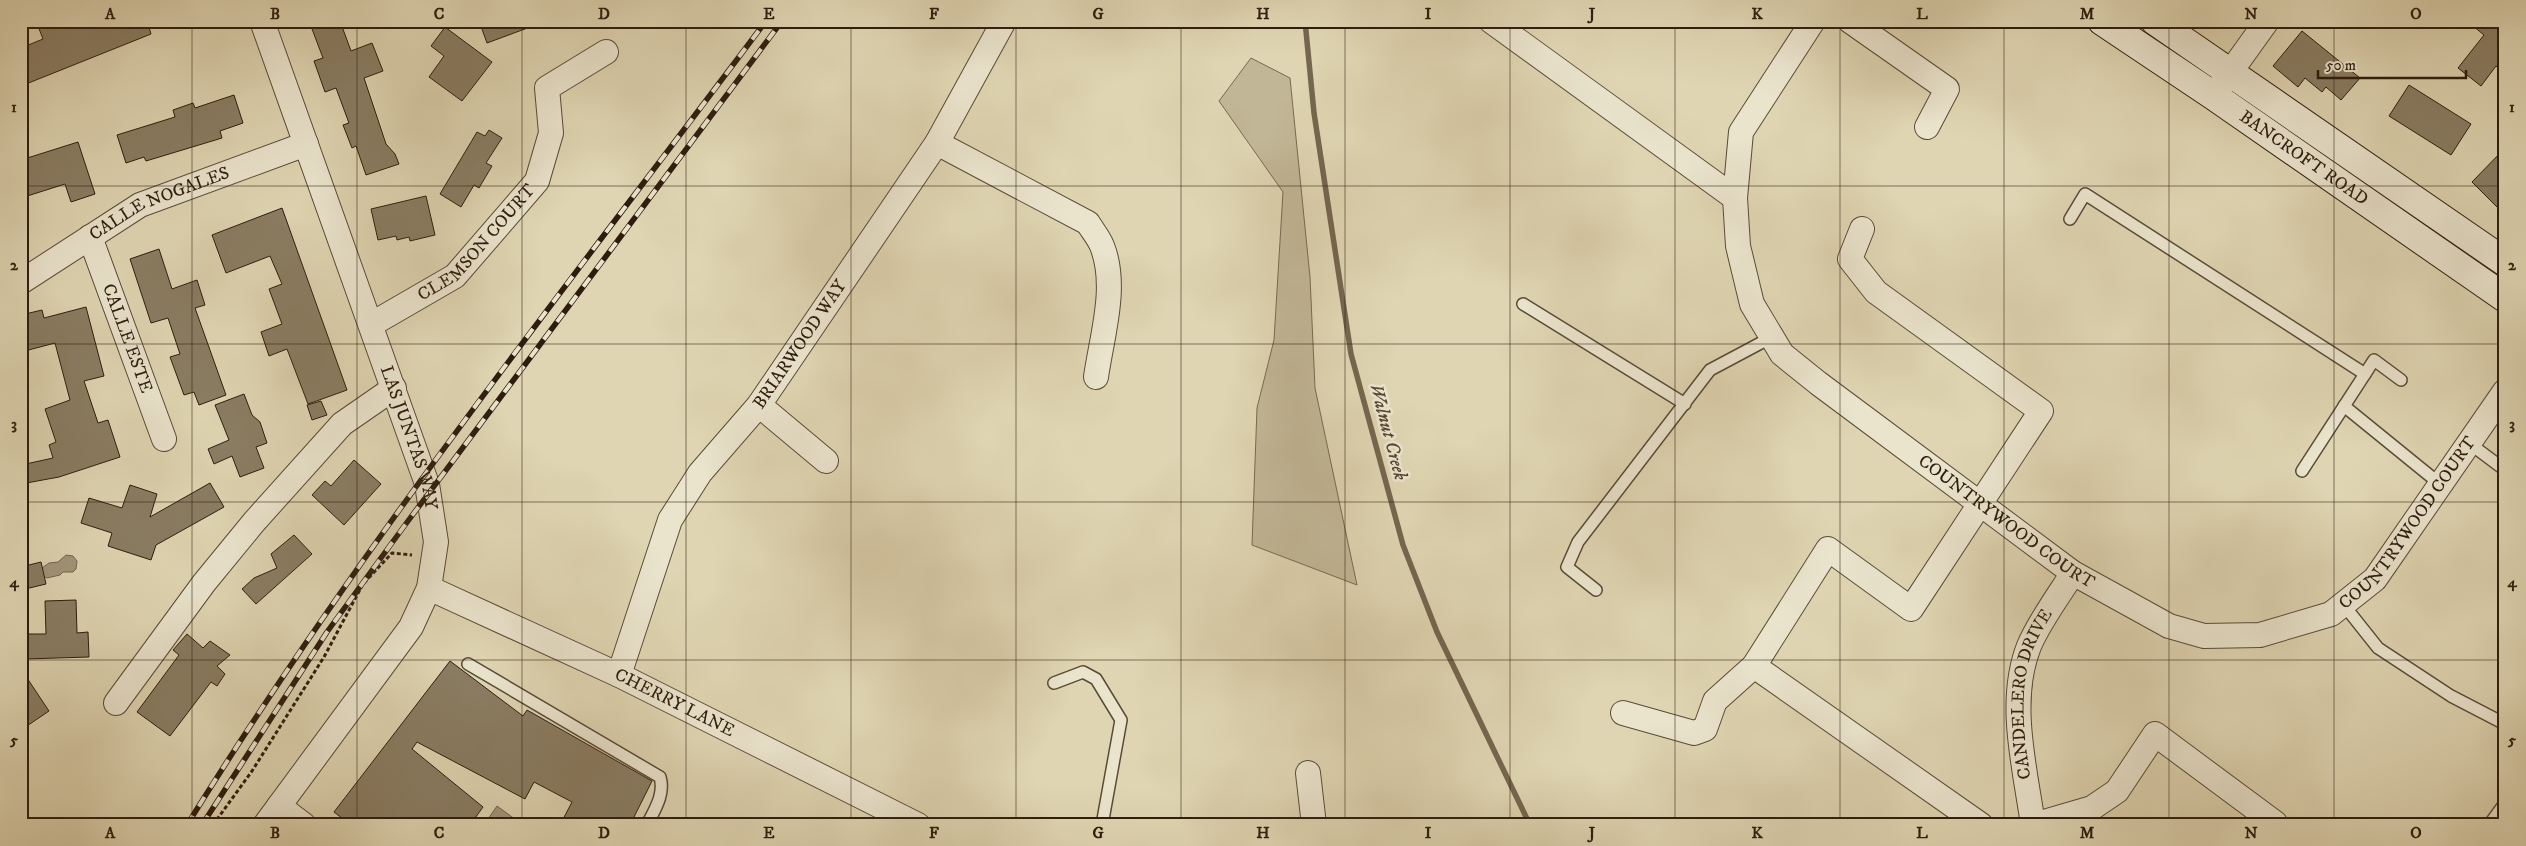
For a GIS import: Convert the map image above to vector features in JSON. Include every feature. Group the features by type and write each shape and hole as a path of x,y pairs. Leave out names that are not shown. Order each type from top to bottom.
{"street":[{"name":"LAS JUNTAS WAY","path":"262,21 372,324 427,484 436,542 429,588 411,627 265,825"},
{"name":"BRIARWOOD WAY","path":"619,675 670,520 700,473 759,405 937,143 1004,21"},
{"path":"1491,21 1735,198"},
{"name":"COUNTRYWOOD COURT","path":"1813,21 1741,132 1735,198 1738,246 1752,304 1782,354 1818,383 2073,573 2169,626 2204,636 2260,635 2331,614 2375,579 2505,390"},
{"path":"1850,21 1946,89 1927,127"},
{"name":"BANCROFT ROAD","path":"2102,21 2214,96 2505,298"},
{"name":"BANCROFT ROAD","path":"2155,21 2232,72 2505,262"},
{"path":"2214,96 2267,21"},
{"name":"CLEMSON COURT","path":"372,324 455,276 537,181 551,133 547,88 606,52"},
{"path":"937,143 1088,223 1102,244 1108,266 1109,288 1096,377"},
{"name":"CALLE NOGALES","path":"21,282 140,206 306,144"},
{"path":"1623,713 1694,734 1705,729 1715,701 1754,666 1828,549 1911,609 2041,412 1876,292 1850,259 1862,229"},
{"name":"CALLE ESTE","path":"90,237 164,439"},
{"path":"116,703 204,583 254,522 342,424 394,388"},
{"path":"759,405 826,461"},
{"name":"CANDELERO DRIVE","path":"2033,825 2018,716 2022,671 2029,645 2073,573"},
{"name":"CHERRY LANE","path":"429,588 619,675 918,825"},
{"path":"1754,666 1981,825"},
{"path":"2033,825 2092,808 2117,792 2155,734 2274,823"},
{"path":"1308,773 1314,825"},
{"path":"279,806 304,825"}],"lane":[{"path":"2070,219 2085,194 2365,374"},
{"path":"1523,304 1684,404"},
{"path":"1596,590 1567,567 1578,542 1710,370 1772,337"},
{"path":"2302,471 2374,360 2401,380"},
{"path":"2344,406 2440,484"},
{"path":"2469,443 2505,470"},
{"path":"2343,604 2378,648 2451,696 2505,724"},
{"path":"468,664 660,777 662,784 661,797 647,825"},
{"path":"1054,683 1083,672 1096,679 1121,720 1102,825"},
{"path":"2489,825 2505,804"}],"path":[{"path":"213,825 252,771 324,657 363,584 392,553 434,557"}],"shaded area":[{"path":"1251,58 1290,78 1310,277 1315,388 1357,585 1252,545 1257,408 1274,340 1283,192 1219,101"},
{"path":"66,555 73,556 77,561 76,569 73,572 63,572 60,575 47,578 43,576 42,568 49,563 58,562"},
{"path":"497,806 519,822 517,825 496,825 488,819"}],"building":[{"path":"51,21 147,21 151,34 21,86 21,48 43,39 38,26"},
{"path":"309,21 340,21 351,51 372,43 383,71 364,78 386,144 395,154 399,164 366,175 356,146 352,148 343,125 349,123 336,88 325,92 314,61 323,58"},
{"path":"479,21 540,21 541,23 487,43"},
{"path":"2467,21 2505,21 2505,73 2496,66 2481,86 2458,68 2484,35"},
{"path":"445,27 492,62 462,101 429,77 444,56 431,46"},
{"path":"2302,31 2360,78 2341,100 2326,87 2322,92 2305,78 2298,87 2273,66"},
{"path":"2409,85 2471,124 2451,155 2389,116"},
{"path":"234,95 243,123 220,131 222,138 146,161 144,157 126,163 117,135 175,117 173,110 193,103 195,108"},
{"path":"489,130 502,138 486,163 492,166 479,188 474,185 461,207 440,194 477,132 485,136"},
{"path":"78,142 95,194 71,202 65,184 21,198 21,160"},
{"path":"2505,148 2505,215 2472,182"},
{"path":"426,196 435,235 410,241 409,237 397,240 396,236 378,240 371,209"},
{"path":"282,208 347,390 308,404 287,349 269,356 261,332 282,324 269,289 282,284 270,256 226,273 212,235"},
{"path":"159,249 172,289 197,280 205,305 195,308 226,395 199,405 194,392 184,395 170,357 180,354 168,318 151,323 130,259"},
{"path":"86,307 104,376 84,381 98,423 108,420 120,457 59,477 21,484 21,465 53,458 49,445 56,442 45,409 70,400 55,343 21,352 21,315 42,310 44,318"},
{"path":"244,394 252,415 260,422 267,443 256,447 264,468 240,477 232,456 214,464 208,449 229,440 215,405"},
{"path":"321,401 327,415 312,420 307,405"},
{"path":"354,460 381,484 344,525 312,495 325,481 331,486"},
{"path":"210,483 224,507 156,545 151,560 108,546 112,533 81,523 89,498 122,508 130,485 157,494 150,517"},
{"path":"294,535 312,554 256,604 242,589 254,578 277,568 271,554"},
{"path":"41,562 46,584 21,590 21,567"},
{"path":"76,600 77,633 88,632 89,657 25,659 24,634 46,634 45,601"},
{"path":"187,634 203,648 210,641 230,655 217,666 225,674 217,686 211,682 170,736 137,712 179,655 173,650"},
{"path":"450,661 523,716 527,710 652,781 630,825 560,825 572,802 534,782 525,799 417,742 412,749 483,807 470,825 351,825 334,812"},
{"path":"21,669 49,711 21,730"}],"waterway":[{"name":"Walnut Creek","path":"1305,21 1314,113 1351,354 1403,545 1437,632 1530,825"}],"railway":[{"path":"187,825 323,618 394,517 542,317 766,21"},
{"path":"202,825 327,632 782,21"}]}
